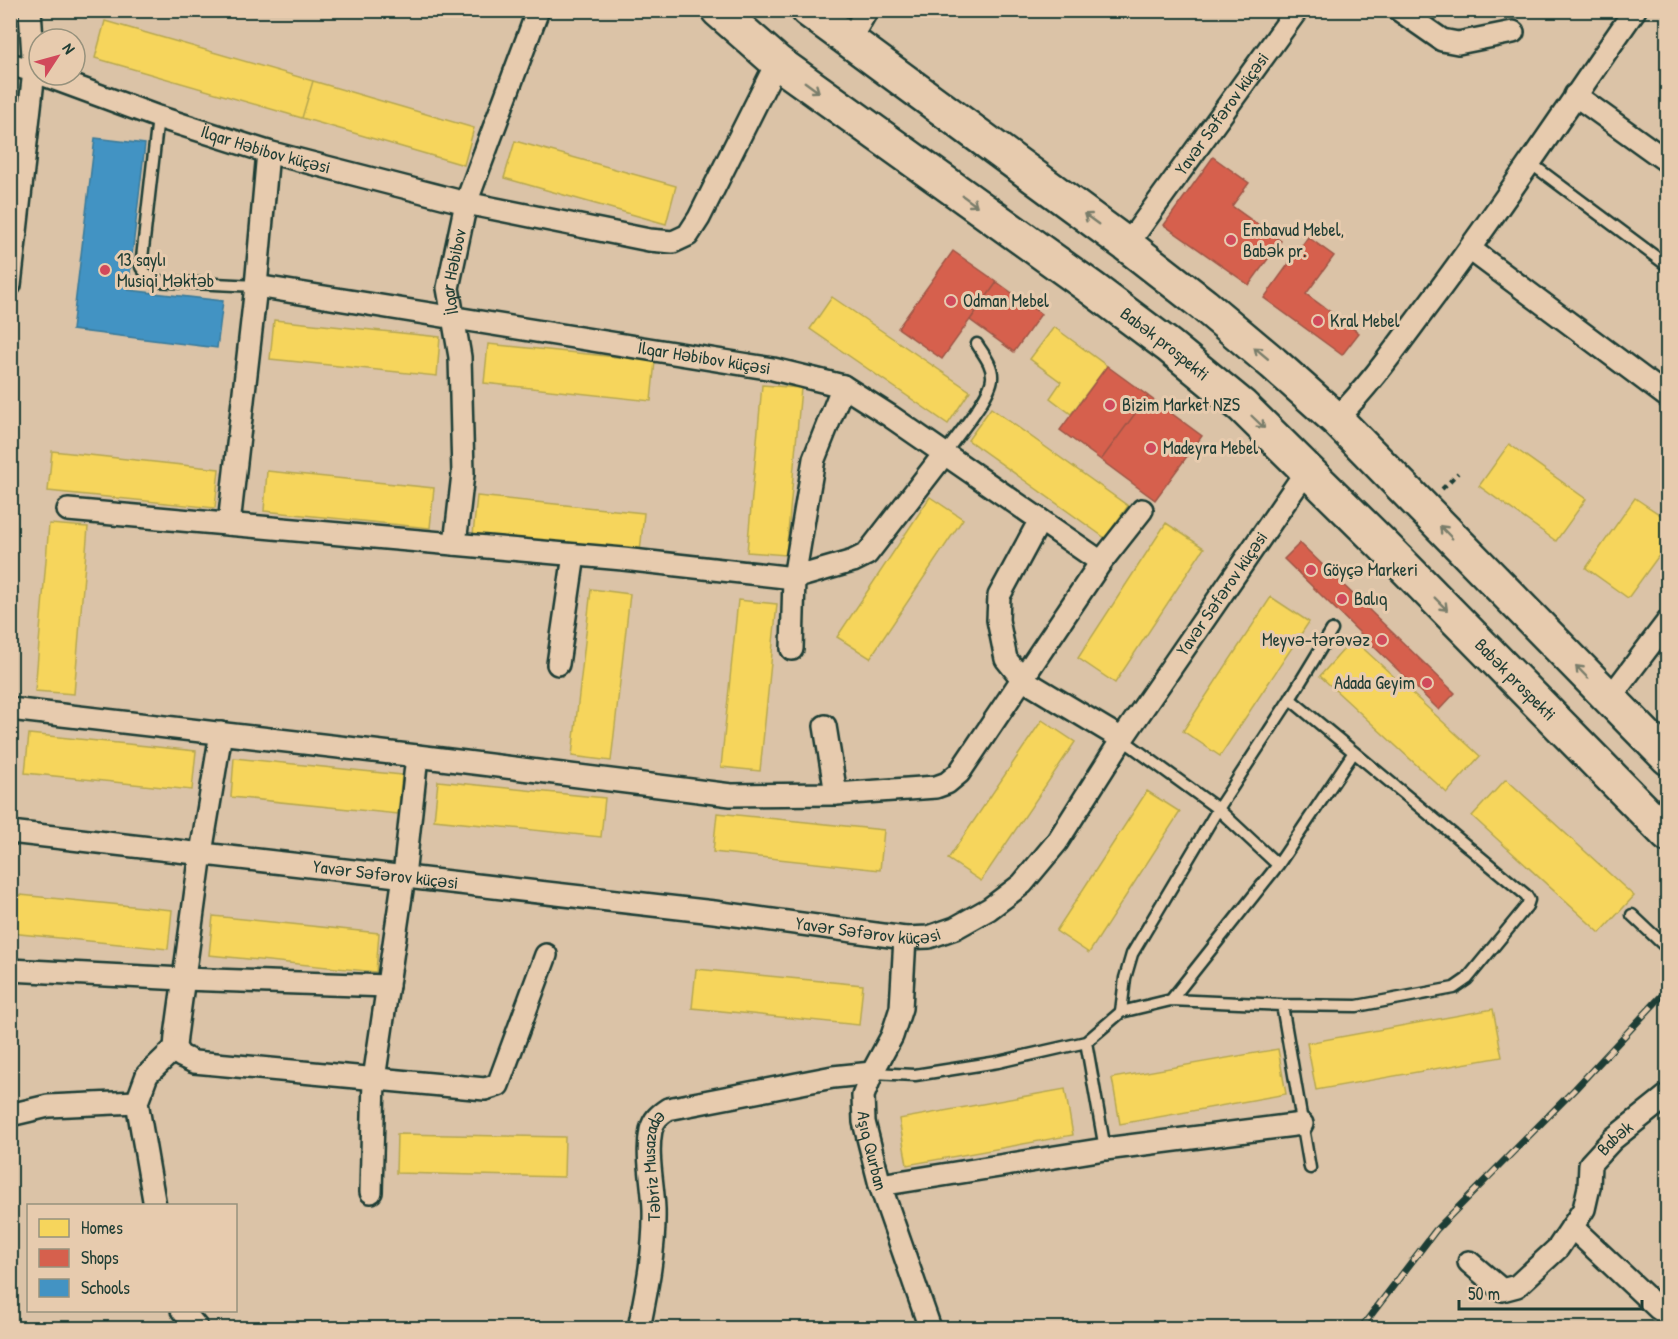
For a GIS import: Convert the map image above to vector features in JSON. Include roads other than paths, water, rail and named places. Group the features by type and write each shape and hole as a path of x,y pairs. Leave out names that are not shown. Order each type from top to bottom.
{"main road":[{"name":"Babək prospekti","path":"718,10 777,62 1074,275 1169,346 1242,406 1668,835"},
{"path":"808,10 1127,245 1273,363 1336,419 1668,758"}],"street":[{"path":"30,10 32,27"},
{"name":"İlqar Həbibov","path":"455,544 463,474 460,357 448,288 466,203 538,10"},
{"path":"849,41 867,10"},
{"name":"Yavər Səfərov küçəsi","path":"1127,245 1297,10"},
{"path":"1399,10 1442,40 1458,43 1513,32"},
{"path":"1336,419 1371,381 1470,249 1635,10"},
{"name":"İlqar Həbibov küçəsi","path":"77,87 158,117 268,152 466,203 649,240 673,242 688,235 699,218 777,62"},
{"name":"İlqar Həbibov küçəsi","path":"10,64 27,69"},
{"path":"10,285 37,87"},
{"path":"1575,95 1668,162"},
{"path":"229,525 256,286 268,152"},
{"path":"1470,249 1668,396"},
{"name":"İlqar Həbibov küçəsi","path":"256,286 773,369 843,386 945,453 1101,562"},
{"path":"792,649 794,578 814,459 843,386"},
{"path":"68,510 574,555 794,578 853,561 867,554 945,453"},
{"name":"Yavər Səfərov küçəsi","path":"10,832 714,912 905,938 929,937 955,928 989,909 1022,884 1057,842 1122,739 1307,470"},
{"path":"10,709 731,795 836,794 936,787 959,773 1101,562 1142,510"},
{"path":"1040,520 999,596 998,620 1006,659 1022,679 1122,739"},
{"path":"558,664 574,555"},
{"path":"1609,699 1668,621"},
{"path":"825,726 836,794"},
{"path":"155,1204 137,1102 147,1075 175,1048 201,853 221,733"},
{"path":"371,1192 374,1078 404,876 417,756"},
{"name":"Aşıq Qurban","path":"905,938 901,1008 892,1036 872,1073 863,1096 864,1122 880,1185 930,1329"},
{"path":"175,1048 181,1056 194,1062 485,1089 498,1084 546,956"},
{"path":"10,970 388,986"},
{"name":"Təbriz Musazadə","path":"639,1329 651,1271 654,1210 648,1150 656,1117 668,1109 833,1077 872,1073"},
{"name":"Babək","path":"1469,1262 1502,1290 1517,1286 1558,1248 1584,1209 1589,1187 1590,1164 1613,1139 1668,1095"},
{"path":"10,1115 48,1106 137,1102"},
{"path":"880,1185 1104,1149 1302,1124"},
{"path":"1572,1227 1659,1309"},
{"path":"183,1312 197,1329"}],"lane":[{"path":"158,117 141,267 152,281 256,286"},
{"path":"1530,162 1668,266"},
{"path":"945,453 988,392 992,378 990,366 976,344"},
{"path":"1121,1012 1125,978 1132,954 1218,809 1332,630"},
{"path":"872,1073 915,1075 936,1072 998,1062 1086,1042 1121,1012 1171,1000 1357,1006 1454,988 1467,979 1527,906 1529,900 1526,895 1290,699"},
{"path":"1122,739 1218,809 1278,865"},
{"path":"1171,1000 1278,865 1354,752"},
{"path":"1632,915 1668,949"},
{"path":"1282,1005 1310,1168"},
{"path":"1086,1042 1104,1149"}],"railway":[{"path":"1361,1328 1436,1230 1575,1089 1668,989"}],"place":[{"name":"Embavud Mebel, Babək pr.","path":"1231,240"},
{"name":"13 saylı Musiqi Məktəb","path":"105,270"},
{"name":"Odman Mebel","path":"951,301"},
{"name":"Kral Mebel","path":"1318,321"},
{"name":"Bizim Market NZS","path":"1110,405"},
{"name":"Madeyra Mebel","path":"1151,448"},
{"name":"Göyçə Markeri","path":"1311,570"},
{"name":"Balıq","path":"1342,599"},
{"name":"Meyvə-tərəvəz","path":"1382,640"},
{"name":"Adada Geyim","path":"1427,683"}]}
